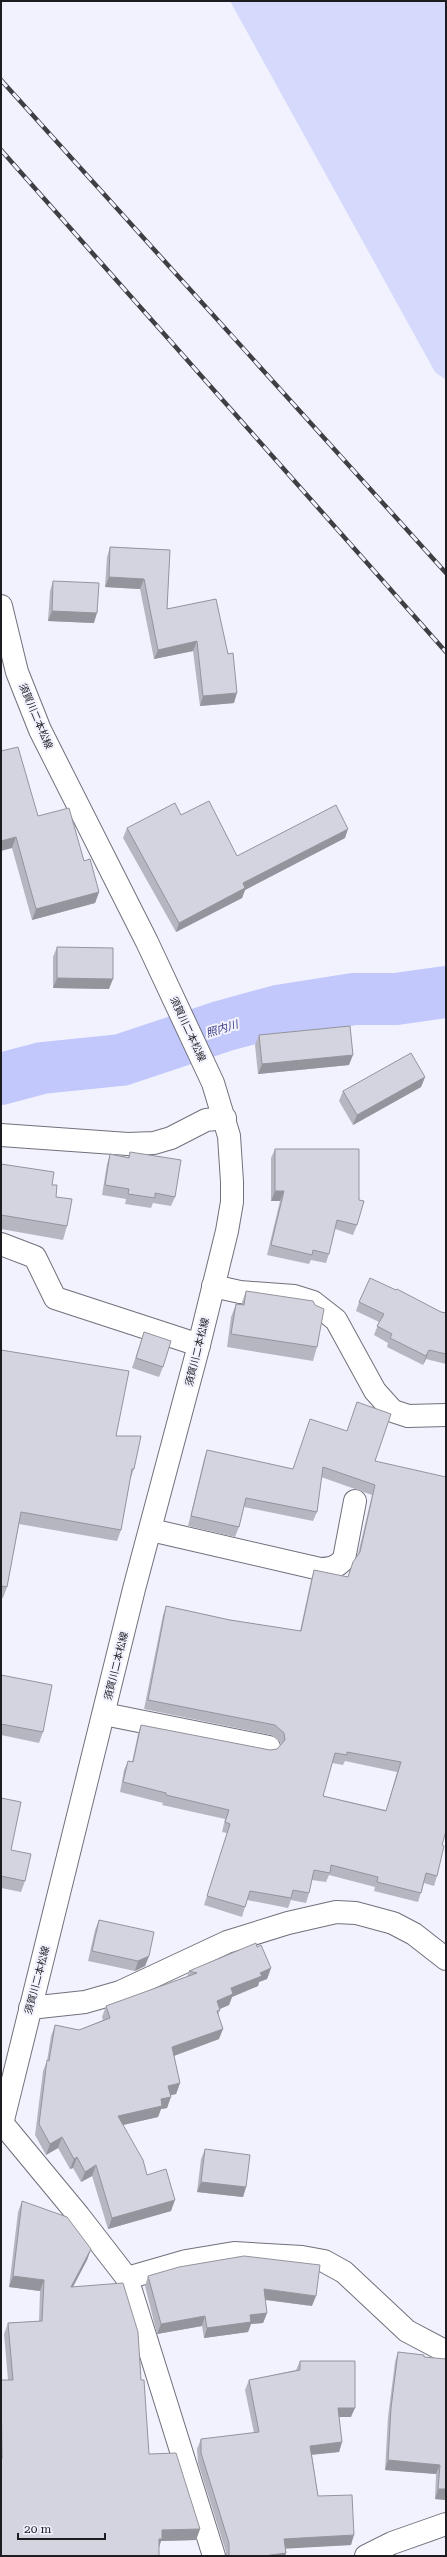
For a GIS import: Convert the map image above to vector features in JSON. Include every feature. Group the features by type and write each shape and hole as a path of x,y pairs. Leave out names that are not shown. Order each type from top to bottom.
{"street":[{"name":"須賀川二本松線","path":"1,606 17,672 40,730 183,1019 213,1083 226,1118 231,1155 232,1202 199,1345 104,1714 1,2125"},
{"path":"1,1135 128,1144 154,1143 171,1138 206,1120 226,1118"},
{"path":"1,1244 35,1257 55,1298 199,1345"},
{"path":"213,1286 240,1292 294,1296 313,1302 336,1320 375,1391 393,1411 408,1416 446,1414"},
{"path":"151,1530 320,1569 329,1569 338,1566 344,1559 354,1501"},
{"path":"104,1714 269,1747"},
{"path":"30,2008 85,2002 120,1992 227,1942 288,1923 336,1912 356,1913 393,1923 414,1934 446,1958"},
{"path":"1,2125 79,2216 127,2278 214,2556"},
{"path":"127,2278 186,2261 234,2253 302,2257 324,2261 344,2272 407,2331 443,2350"},
{"path":"366,2556 392,2543 446,2524"}],"shaded area":[{"path":"230,1 446,1 446,380 435,372"}],"building":[{"path":"110,547 170,550 167,609 216,599 228,654 233,653 237,693 203,696 197,641 158,650 144,579 109,577"},
{"path":"53,581 99,583 97,613 52,611"},
{"path":"18,747 38,816 69,808 84,861 90,859 99,892 36,909 16,837 1,841 1,751"},
{"path":"209,801 237,856 336,805 348,829 243,883 245,888 179,923 127,828 175,803 181,815"},
{"path":"57,947 113,948 113,979 57,978"},
{"path":"350,1026 353,1055 262,1064 259,1035"},
{"path":"411,1053 425,1077 357,1115 343,1091"},
{"path":"275,1149 359,1149 359,1200 364,1201 357,1225 337,1220 329,1254 313,1250 312,1255 271,1245 284,1191 275,1191"},
{"path":"130,1152 181,1160 175,1197 155,1193 155,1198 128,1194 129,1189 105,1185 110,1154 129,1158"},
{"path":"1,1164 54,1172 52,1185 57,1185 56,1197 72,1199 67,1226 1,1215"},
{"path":"370,1278 396,1290 397,1289 441,1312 446,1313 446,1354 429,1350 426,1356 390,1338 392,1334 377,1326 384,1314 359,1302"},
{"path":"246,1291 313,1301 315,1305 324,1309 317,1347 231,1334 236,1304 244,1305"},
{"path":"144,1332 171,1341 163,1367 136,1358"},
{"path":"1,1350 129,1371 116,1436 141,1436 134,1469 132,1469 121,1530 21,1512 7,1587 1,1586"},
{"path":"357,1402 391,1414 375,1461 446,1477 446,1831 442,1845 444,1846 437,1876 426,1873 421,1893 377,1882 378,1877 331,1865 330,1873 314,1870 309,1893 293,1890 291,1898 250,1891 245,1907 207,1896 230,1824 225,1822 229,1810 166,1795 166,1793 123,1782 128,1761 133,1762 141,1725 270,1750 277,1749 285,1740 284,1733 275,1725 148,1700 166,1606 230,1620 301,1631 314,1570 348,1577 353,1562 360,1552 375,1485 323,1467 317,1512 246,1498 239,1527 191,1516 207,1450 293,1469 310,1419 347,1431","holes":["347,1752 401,1762 386,1811 323,1796 335,1753 347,1755"]},
{"path":"1,1675 52,1685 43,1732 1,1724"},
{"path":"1,1798 21,1802 11,1850 31,1854 25,1881 1,1876"},
{"path":"99,1920 154,1932 149,1956 138,1961 92,1951"},
{"path":"256,1943 257,1947 261,1945 271,1968 260,1973 262,1976 231,1988 233,1994 217,2001 220,2010 217,2011 223,2029 172,2047 180,2083 168,2086 171,2097 161,2099 162,2106 118,2116 143,2160 147,2175 166,2169 175,2200 112,2218 96,2165 85,2172 77,2157 74,2159 62,2137 50,2144 39,2124 47,2060 49,2061 55,2025 79,2030 110,2018 106,2006 197,1973 189,1971"},
{"path":"205,2149 250,2155 246,2187 201,2182"},
{"path":"22,2201 67,2217 91,2249 71,2287 123,2283 138,2332 141,2380 144,2380 149,2454 176,2453 200,2529 162,2530 162,2539 159,2539 159,2556 1,2556 1,2380 13,2380 8,2323 42,2321 44,2280 13,2276"},
{"path":"244,2256 320,2265 316,2296 264,2289 267,2313 250,2315 251,2322 207,2328 205,2316 161,2324 148,2276 179,2267"},
{"path":"398,2352 446,2359 446,2489 438,2489 440,2465 388,2460 391,2408"},
{"path":"300,2361 355,2361 355,2408 338,2408 342,2442 310,2446 318,2496 352,2495 354,2535 284,2539 286,2553 264,2556 229,2556 229,2543 201,2453 201,2439 259,2432 249,2380 300,2370"}],"waterway":[{"name":"照内川","path":"1,1079 42,1068 121,1060 223,1026 278,1011 354,999 396,999 446,992"}],"railway":[{"path":"1,80 446,573"},
{"path":"1,150 446,652"}]}
